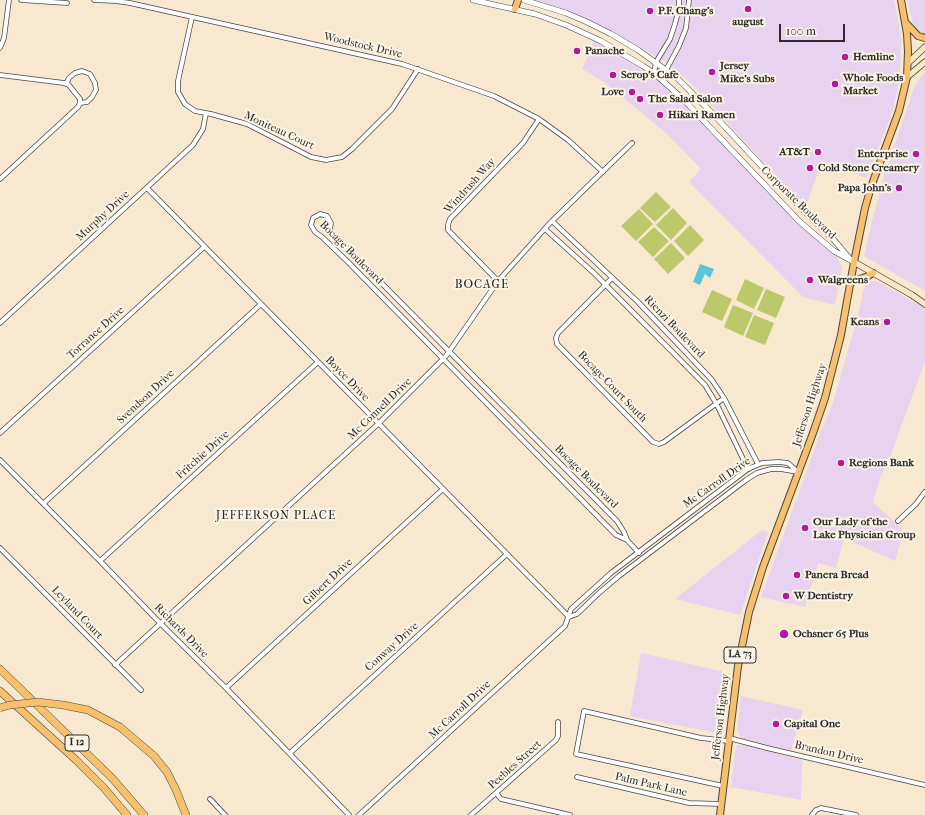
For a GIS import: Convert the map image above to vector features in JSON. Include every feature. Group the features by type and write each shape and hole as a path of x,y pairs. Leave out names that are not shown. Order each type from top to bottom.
{"highway":[{"name":"I 12","path":"0,668 108,774 144,815"},
{"path":"0,691 76,760 104,788 127,815"},
{"path":"0,708 10,705 38,702 64,704 88,710 120,727 154,756 167,772 186,815"}],"main road":[{"path":"515,9 518,0"},
{"name":"Jefferson Highway","path":"720,815 738,666 749,612 763,567 818,417 830,379 841,335 865,208 899,111 907,77 908,51 901,0"},
{"path":"905,22 918,36 925,38"},
{"path":"908,63 925,47"},
{"path":"907,77 925,62"},
{"path":"854,262 925,304"},
{"path":"850,283 873,273"}],"street":[{"path":"0,48 4,38 9,0"},
{"path":"21,0 67,3"},
{"name":"Woodstock Drive","path":"94,0 130,3 402,64 418,69 494,96 540,119 568,140 603,172"},
{"name":"Corporate Boulevard","path":"473,0 541,16 580,31 623,53 654,73 684,100 800,222 834,251 854,262"},
{"name":"Corporate Boulevard","path":"524,0 542,5 587,22 612,34 656,62 677,78 706,106 811,219 834,240 854,262"},
{"path":"678,0 679,8 676,24 670,39 656,62 654,73 666,70 679,46 686,28 689,0"},
{"name":"Moniteau Court","path":"192,17 178,81 178,92 184,104 195,112 224,117 247,124 311,157 326,160 342,157 352,149 392,109 418,69"},
{"path":"66,84 69,78 75,73 82,71 90,74 95,83 96,90 87,102 80,103"},
{"path":"0,75 66,84 80,99 78,107 0,179"},
{"name":"Murphy Drive","path":"0,323 193,145 203,129 206,113"},
{"name":"Windrush Way","path":"498,281 448,230 448,225 450,219 519,147 540,119"},
{"name":"Mc Connell Drive","path":"115,665 378,424 449,351 498,281 545,228 632,143"},
{"name":"Boyce Drive","path":"147,188 378,424 569,616"},
{"name":"Bocage Boulevard","path":"627,540 616,535 348,262 315,232 311,225 313,218 320,214 327,216 331,223 330,229 332,233 617,522 624,532 627,540 639,553"},
{"name":"Rienzi Boulevard","path":"552,221 612,278 702,369 724,398 758,464"},
{"name":"Rienzi Boulevard","path":"545,228 606,285 705,385 716,403 749,469"},
{"name":"Torrance Drive","path":"0,433 204,247"},
{"path":"606,285 612,278"},
{"name":"Bocage Court South","path":"606,285 558,333 556,338 557,344 653,442 659,444 664,442 716,403"},
{"name":"Svendson Drive","path":"44,503 260,304"},
{"name":"Fritchie Drive","path":"100,561 318,362"},
{"path":"716,403 724,398"},
{"name":"Richards Drive","path":"0,460 290,753 349,815"},
{"name":"Mc Carroll Drive","path":"359,815 565,626 571,609 576,604 611,574 682,518 758,464 784,462 788,463 798,472"},
{"name":"Mc Carroll Drive","path":"569,616 577,614 619,576 757,473 770,469 798,472"},
{"name":"Gilbert Drive","path":"226,688 443,489"},
{"path":"898,521 916,504 925,492"},
{"name":"Leyland Court","path":"0,548 141,690"},
{"name":"Conway Drive","path":"290,753 507,554"},
{"name":"Brandon Drive","path":"723,786 576,754 584,711 701,738 728,739 925,785"},
{"name":"Peebles Street","path":"471,815 497,794 556,740 558,736 558,722"},
{"name":"Palm Park Lane","path":"577,777 689,803 721,804"},
{"path":"497,794 501,799 570,815"},
{"path":"210,799 225,815"},
{"path":"812,815 816,810 821,808 856,815"}],"shaded area":[{"path":"537,0 894,0 901,38 900,76 893,110 867,178 822,162 805,208 693,85 664,61 600,25 581,16"},
{"path":"907,0 925,0 925,36 918,33 914,27"},
{"path":"595,38 652,75 684,100 752,172 834,251 842,267 835,305 803,297 689,182 701,169 666,133 604,82 582,69"},
{"path":"925,71 925,291 864,256 885,173 915,85"},
{"path":"866,280 878,282 925,308 925,361 886,468 881,475 873,502 904,531 895,561 844,538 836,568 818,563 805,607 761,597 822,429 833,403 855,326"},
{"path":"762,530 768,532 740,615 675,599"},
{"path":"641,653 725,672 717,733 630,716"},
{"path":"741,696 803,710 791,751 742,738 737,731"},
{"path":"736,745 744,745 802,760 801,800 731,787"}],"green space":[{"path":"656,192 671,207 655,222 640,208"},
{"path":"673,208 687,223 671,240 656,225"},
{"path":"639,209 653,224 636,241 621,226"},
{"path":"690,225 704,240 688,256 674,241"},
{"path":"654,227 669,241 653,257 638,242"},
{"path":"671,243 685,258 668,274 654,259"},
{"path":"745,279 764,288 754,309 736,300"},
{"path":"766,289 785,297 776,318 757,310"},
{"path":"712,290 732,299 722,321 702,312"},
{"path":"733,305 753,313 743,336 724,327"},
{"path":"754,315 774,323 765,345 745,337"}],"water":[{"path":"700,264 714,269 710,278 705,274 700,285 693,282"}],"place":[{"name":"august","path":"748,9"},
{"name":"P.F. Chang's","path":"650,11"},
{"name":"Panache","path":"577,51"},
{"name":"Hemline","path":"845,57"},
{"name":"Jersey Mike's Subs","path":"712,72"},
{"name":"Serop's Cafe","path":"613,75"},
{"name":"Whole Foods Market","path":"835,84"},
{"name":"Love","path":"632,92"},
{"name":"The Salad Salon","path":"640,99"},
{"name":"Hikari Ramen","path":"660,115"},
{"name":"AT&T","path":"818,152"},
{"name":"Enterprise","path":"916,154"},
{"name":"Cold Stone Creamery","path":"810,168"},
{"name":"Papa John's","path":"899,188"},
{"name":"Walgreens","path":"810,280"},
{"name":"Keans","path":"887,322"},
{"name":"Regions Bank","path":"841,463"},
{"name":"Our Lady of the Lake Physician Group","path":"805,528"},
{"name":"Panera Bread","path":"797,575"},
{"name":"W Dentistry","path":"786,596"},
{"name":"Ochsner 65 Plus","path":"784,634"},
{"name":"Capital One","path":"776,724"}],"district":[{"name":"BOCAGE","path":"482,285"},
{"name":"JEFFERSON PLACE","path":"276,516"}]}
